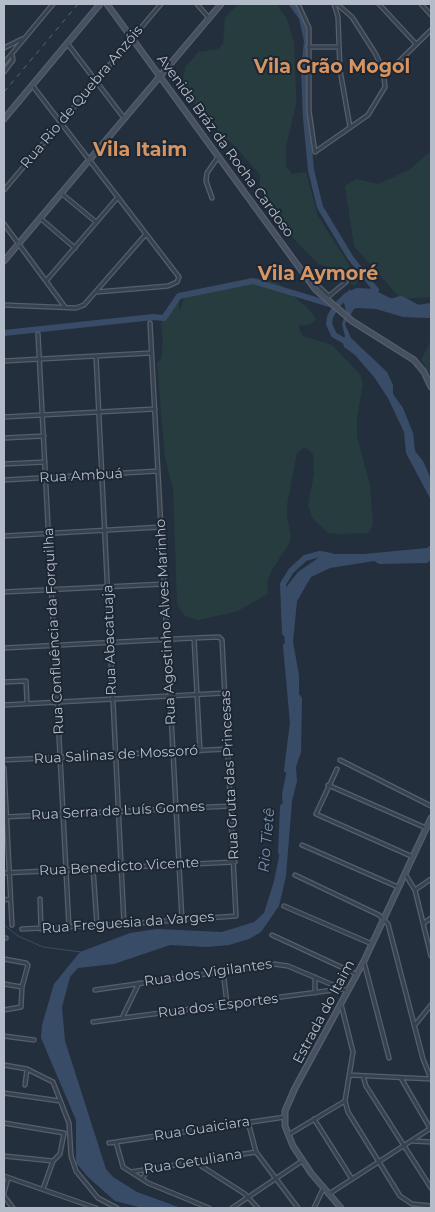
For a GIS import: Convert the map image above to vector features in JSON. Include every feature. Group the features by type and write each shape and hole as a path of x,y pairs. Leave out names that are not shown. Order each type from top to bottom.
{"street":[{"path":"5,61 53,4"},
{"path":"4,119 100,4"},
{"name":"Avenida Bráz da Rocha Cardoso","path":"107,4 327,301 352,321 414,360 424,372 431,387"},
{"name":"Rua Rio de Quebra Anzóis","path":"4,190 161,4"},
{"path":"197,4 208,18"},
{"path":"4,261 221,4"},
{"path":"298,4 307,21 309,111 315,152 370,113 384,90 382,65 352,17 335,4"},
{"path":"335,4 350,127"},
{"path":"379,4 416,44"},
{"path":"422,4 431,14"},
{"path":"336,10 341,7"},
{"path":"384,76 431,30"},
{"path":"4,48 24,38"},
{"path":"67,42 124,118"},
{"path":"308,46 339,47"},
{"path":"4,72 13,60 12,53"},
{"path":"32,85 179,279 168,286 97,292"},
{"path":"212,198 206,181 207,173 218,156"},
{"path":"61,193 96,222"},
{"path":"46,281 118,197"},
{"path":"40,218 75,248"},
{"path":"4,224 65,307"},
{"path":"4,305 84,306 146,234"},
{"path":"306,275 329,296 346,282"},
{"name":"Rua Agostinho Alves Marinho","path":"150,323 182,920"},
{"name":"Rua Confluência da Forquilha","path":"38,334 69,928"},
{"path":"4,361 151,353"},
{"name":"Rua Abacatuaja","path":"96,356 111,643 112,699 120,811 124,924"},
{"path":"4,417 154,409"},
{"path":"4,438 44,436"},
{"path":"4,464 45,462"},
{"name":"Rua Ambuá","path":"4,480 158,471"},
{"path":"4,536 161,527"},
{"path":"4,592 164,584"},
{"name":"Rua Gruta das Princesas","path":"194,638 219,637 222,640 235,862 236,915"},
{"path":"4,648 194,638 200,751"},
{"path":"4,682 26,681 27,704"},
{"path":"4,705 225,693"},
{"name":"Rua Salinas de Mossoró","path":"4,760 228,749"},
{"path":"340,760 431,806"},
{"path":"4,768 12,925"},
{"path":"337,770 315,814 412,857"},
{"path":"328,785 426,828"},
{"name":"Rua Serra de Luís Gomes","path":"5,817 232,806"},
{"name":"Estrada do Itaim","path":"284,1117 295,1088 341,1004 345,990 364,961 431,818"},
{"path":"302,845 398,887"},
{"name":"Rua Benedicto Vicente","path":"4,873 235,862"},
{"path":"93,868 97,926"},
{"path":"405,874 415,890 431,956"},
{"path":"295,875 384,919 390,933 423,1059 431,1079 350,1075"},
{"path":"415,890 431,879"},
{"path":"40,899 41,930"},
{"path":"4,900 10,900"},
{"path":"284,906 372,944"},
{"name":"Rua Freguesia da Varges","path":"22,929 41,930 236,915"},
{"path":"424,923 431,918"},
{"path":"272,935 356,974"},
{"path":"4,959 28,964 22,987 20,1008 4,1010"},
{"path":"364,961 389,1058"},
{"name":"Rua dos Vigilantes","path":"94,990 223,970 280,964 345,990"},
{"path":"223,970 227,1004"},
{"path":"314,993 315,977"},
{"path":"121,1018 140,983"},
{"path":"4,984 22,987"},
{"name":"Rua dos Esportes","path":"93,1022 345,990"},
{"path":"341,1004 353,1052 345,1101 354,1125 404,1199 412,1204 424,1207 431,1206"},
{"path":"415,1026 431,1005"},
{"path":"4,1036 34,1040"},
{"path":"4,1065 27,1069 53,1082 69,1123 71,1156 76,1171 94,1194 117,1208"},
{"path":"25,1084 27,1069"},
{"path":"363,1076 366,1086 431,1188"},
{"path":"328,1195 431,1128 400,1078"},
{"path":"4,1092 60,1101"},
{"path":"288,1135 345,1101"},
{"path":"284,1117 288,1135 302,1161 323,1189 341,1208"},
{"name":"Rua Guaiciara","path":"109,1143 284,1117"},
{"path":"314,1119 352,1178"},
{"path":"248,1122 256,1152 298,1208"},
{"path":"4,1123 64,1133 60,1154 53,1161 43,1189"},
{"path":"411,1141 431,1142"},
{"path":"118,1142 124,1167 142,1179 209,1208"},
{"name":"Rua Getuliana","path":"131,1172 256,1152"},
{"path":"4,1156 53,1161"},
{"path":"205,1168 208,1160"},
{"path":"232,1208 302,1161"},
{"path":"194,1162 249,1197 258,1208"},
{"path":"142,1179 148,1169"},
{"path":"12,1208 4,1194 6,1177 43,1189 84,1206 96,1208"},
{"path":"314,1208 323,1189"}],"green space":[{"path":"238,4 277,4 287,19 294,43 296,105 286,146 286,166 292,174 306,172 318,216 358,279 354,286 336,269 318,264 295,240 264,199 260,190 260,175 235,146 219,133 208,117 187,96 182,87 185,67 198,52 218,49 223,44 225,18"},
{"path":"431,151 431,297 401,299 354,246 345,186 356,179 378,184 409,170"},
{"path":"259,278 278,283 308,308 316,319 311,324 298,326 303,336 332,345 360,374 363,384 357,417 357,437 370,485 373,525 368,533 328,533 312,518 308,505 314,474 313,454 305,447 297,453 287,505 291,537 288,546 271,571 267,583 268,594 236,612 198,620 185,616 177,605 173,489 165,457 157,363 161,359 163,341 161,323 179,296 179,313 186,292 237,285 249,279"},
{"path":"431,341 431,376 421,360"}],"water":[{"path":"350,289 351,293 355,294 372,289 390,298 401,299 410,306 431,307 431,318 403,317 376,309 357,308 354,309 345,324 351,338 387,372 393,385 393,394 403,408 413,433 415,451 423,461 431,479 431,500 406,453 404,432 388,398 374,377 355,355 344,347 345,336 342,324 346,312 343,297"},
{"path":"431,545 431,560 427,563 379,564 374,561 330,568 311,577 297,601 293,642 299,675 299,694 302,698 301,752 296,767 297,781 292,801 286,876 279,906 261,932 249,939 229,945 207,947 170,945 114,964 78,968 70,977 62,1007 65,1041 106,1169 113,1177 137,1192 181,1208 143,1208 115,1201 88,1177 76,1163 76,1120 41,1038 42,1025 54,984 80,952 130,933 157,929 222,932 254,922 264,913 274,881 281,847 284,820 282,794 290,755 295,711 285,645 282,603 284,590 298,572 324,554 364,554 427,548"}],"waterway":[{"path":"292,4 302,18 307,41 304,69 306,118 311,170 320,207 350,257 376,290"},
{"path":"4,333 153,317 164,318 179,296 253,281 336,306"},
{"name":"Rio Tietê","path":"350,344 334,335 329,324 330,317 336,306 346,296 357,291 375,292"},
{"name":"Rio Tietê","path":"394,301 401,299 418,308 431,306"},
{"name":"Rio Tietê","path":"285,633 283,584 291,571 305,558 320,554 331,556"},
{"name":"Rio Tietê","path":"286,646 293,723 287,770"},
{"name":"Rio Tietê","path":"281,852 283,807"},
{"path":"4,925 18,936 43,947 81,952"}],"railway":[{"path":"4,92 78,4"}],"district":[{"name":"Vila Grão Mogol","path":"332,67"},
{"name":"Vila Itaim","path":"140,150"},
{"name":"Vila Aymoré","path":"318,274"}]}
